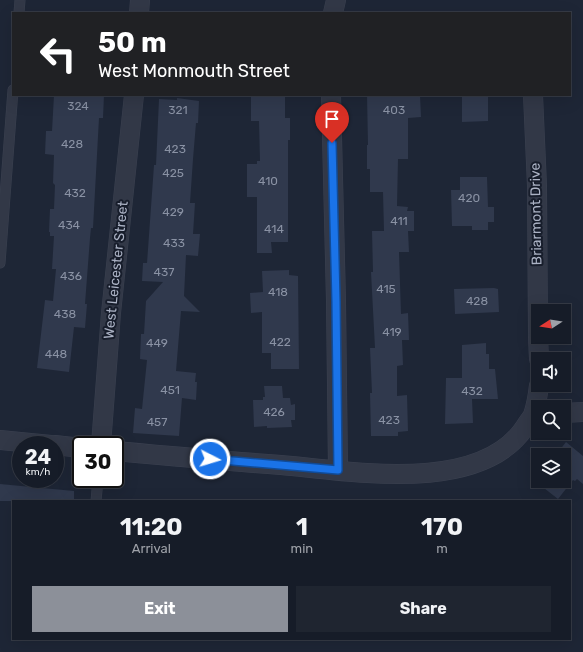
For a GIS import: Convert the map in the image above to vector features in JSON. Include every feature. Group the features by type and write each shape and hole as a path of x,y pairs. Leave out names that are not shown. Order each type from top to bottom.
{"street":[{"path":"139,12 140,0"},
{"path":"333,12 336,0"},
{"name":"West Leicester Street","path":"102,436 111,314 134,96"},
{"path":"330,96 336,301 338,470"},
{"name":"Briarmont Drive","path":"533,96 537,186 538,304"},
{"path":"571,413 583,412"},
{"path":"124,452 378,474 448,471 471,465 493,456 508,446 520,435 531,420"},
{"path":"0,440 12,441"}],"lane":[{"path":"19,12 20,0"},
{"path":"0,263 13,96"},
{"path":"96,500 97,488"}],"building":[{"path":"54,96 104,96 103,118 99,118 93,228 91,228 85,304 87,304 85,328 74,327 69,372 37,368 45,300 53,301 56,269 52,269 54,236 50,236 49,232 50,209 54,209 54,155 45,154 46,131 52,131"},
{"path":"285,96 285,118 290,118 290,140 288,140 288,242 271,242 272,253 257,253 257,197 247,197 247,164 257,164 257,161 260,161 259,121 251,121 251,97"},
{"path":"367,96 420,96 421,117 408,118 408,159 398,159 397,206 408,207 407,211 414,211 414,231 408,231 409,252 399,252 401,314 408,313 409,340 402,340 403,365 397,366 397,396 407,395 408,431 398,432 398,436 371,436 370,393 372,393 370,348 375,348 371,272 373,272 372,231 384,231 383,192 370,192 370,169 367,169"},
{"path":"462,96 488,96 488,121 462,122"},
{"path":"177,98 199,101 190,203 195,203 193,234 200,234 198,256 186,255 184,296 200,312 181,311 176,371 196,373 196,400 182,398 179,436 133,433 135,408 142,409 147,360 140,359 141,334 144,334 146,301 163,282 142,281 143,263 147,263 154,165 156,165 159,99 177,100"},
{"path":"460,177 487,177 488,207 494,207 494,222 488,222 488,230 472,230 472,226 452,226 451,190 460,190"},
{"path":"289,270 289,275 298,276 299,369 271,369 271,353 262,353 262,312 251,313 250,293 263,292 262,271"},
{"path":"454,289 498,289 499,312 455,314"},
{"path":"486,343 486,354 489,354 489,369 495,369 498,399 472,399 473,423 445,424 446,378 462,378 462,345"},
{"path":"264,386 282,386 283,398 290,398 291,405 295,404 295,420 291,420 292,427 254,427 253,400 263,400 263,397 265,397"},
{"path":"566,442 583,456 583,484 577,479 571,483 571,448 561,448"},
{"path":"0,484 12,485 12,488 42,488 74,491 74,500 0,501"},
{"path":"544,488 567,488 558,499"}],"route":[{"path":"210,459 338,470 332,143"}]}
